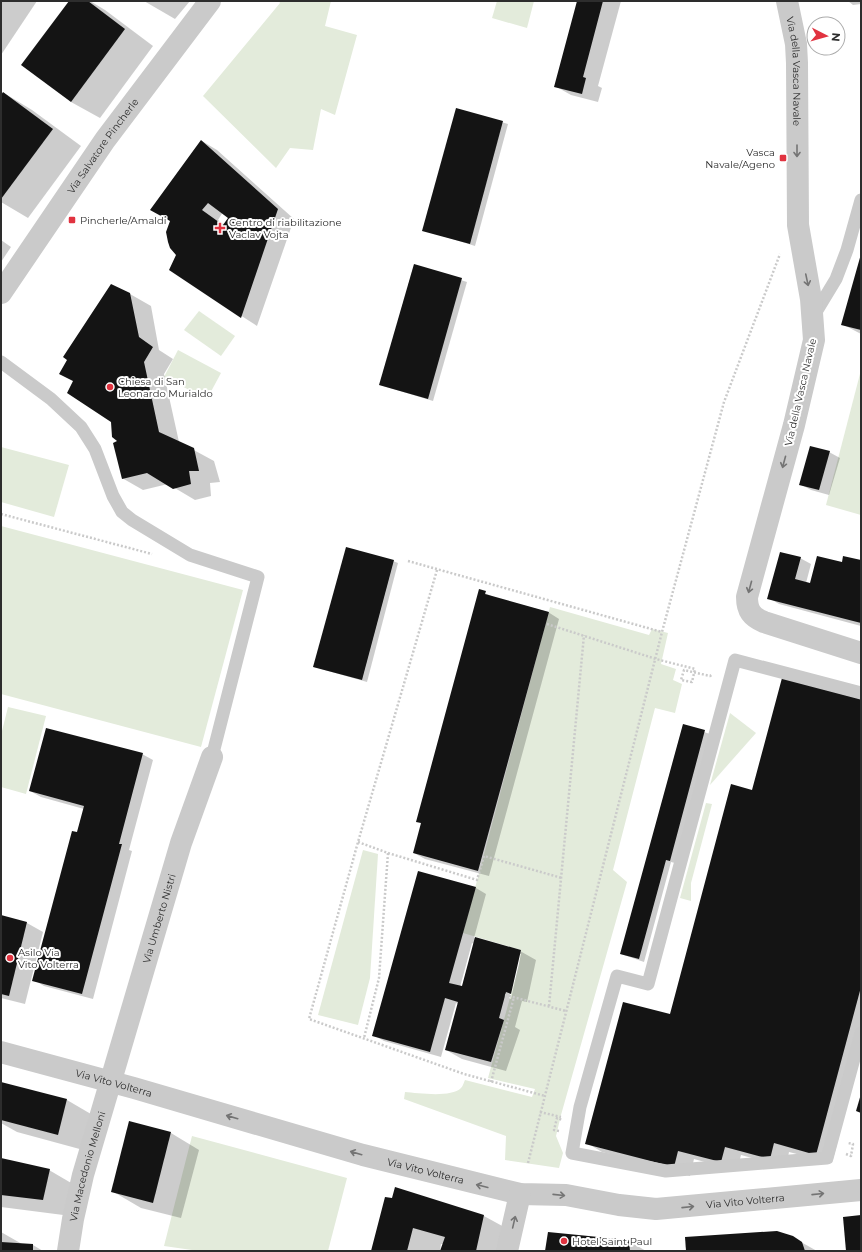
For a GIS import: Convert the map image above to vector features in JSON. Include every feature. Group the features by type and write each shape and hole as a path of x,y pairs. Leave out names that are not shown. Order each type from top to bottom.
{"street":[{"name":"Via Salvatore Pincherle","path":"1,293 104,140 210,1"},
{"name":"Via della Vasca Navale","path":"787,1 794,31 797,63 798,225 813,317 814,340 794,425 747,597 747,606 750,613 764,622 861,653"},
{"name":"Via Umberto Nistri","path":"111,1082 181,843 212,757"},
{"name":"Via Vito Volterra","path":"1,1052 111,1082 363,1155 520,1194 566,1196 619,1205 656,1209 861,1190"},
{"name":"Via Macedonio Melloni","path":"68,1251 73,1218 83,1175 111,1082"},
{"path":"507,1251 520,1194"}],"lane":[{"path":"813,317 836,279 847,250 861,200"},
{"path":"1,362 51,399 81,427 96,449 113,496 122,512 132,520 190,555 258,578 212,757"},
{"path":"861,694 735,660 648,984 617,976 580,1107 572,1154 666,1171 827,1158 861,1033"}],"path":[{"path":"528,1163 662,632 724,402 780,253"},
{"path":"1,514 153,554"},
{"path":"408,562 662,632"},
{"path":"437,570 358,842 309,1019 464,1074 545,1096"},
{"path":"547,624 656,659 695,669 694,675 692,682 682,680 684,670 690,671 697,673 710,676 735,660"},
{"path":"549,1006 584,635"},
{"path":"358,842 388,853 477,880 484,856 562,878"},
{"path":"364,1038 379,978 388,853"},
{"path":"505,995 566,1011"},
{"path":"491,1082 514,997"},
{"path":"540,1112 554,1115"}],"green space":[{"path":"279,1 331,1 325,26 357,35 335,115 321,109 313,150 290,148 276,168 203,96 280,3"},
{"path":"497,1 534,1 527,28 492,18"},
{"path":"199,311 235,336 221,356 184,330"},
{"path":"178,350 221,373 207,399 164,377"},
{"path":"861,370 861,515 826,505"},
{"path":"1,447 69,465 54,517 1,502"},
{"path":"1,526 243,590 201,747 1,694"},
{"path":"550,607 649,635 652,629 668,633 661,664 676,669 673,680 682,684 675,713 655,708 613,870 627,882 556,1136 563,1153 559,1168 505,1160 506,1136 404,1099 405,1092 434,1094 450,1093 462,1087 465,1080 532,1097 535,1089 488,1078 519,965 521,950 463,933"},
{"path":"8,707 46,716 26,794 1,787 1,735"},
{"path":"730,713 756,733 710,785"},
{"path":"706,803 712,804 691,883 691,901 680,898"},
{"path":"363,850 378,854 370,978 358,1025 318,1015"},
{"path":"192,1136 347,1178 328,1251 199,1251 164,1246"}],"building":[{"path":"69,1 88,1 125,29 71,102 21,65"},
{"path":"577,1 603,1 583,77 586,78 582,94 554,87"},
{"path":"3,92 53,129 1,199 1,95"},
{"path":"456,108 503,121 470,244 422,231"},
{"name":"Centro di riabilitazione Vaclav Vojta","path":"201,140 278,209 241,318 169,270 176,255 170,248 166,232 170,221 150,210","holes":["208,203 228,218 223,225 202,210"]},
{"path":"861,254 861,330 841,325"},
{"path":"414,264 462,278 428,399 379,385"},
{"name":"Chiesa di San Leonardo Murialdo","path":"111,284 130,293 139,337 153,347 144,362 159,432 194,448 199,471 189,471 191,484 173,489 147,473 122,479 113,443 117,441 112,437 111,422 67,393 73,381 59,374 67,360 63,357"},
{"path":"810,446 830,451 819,490 799,485"},
{"path":"346,547 394,560 362,680 313,667"},
{"path":"780,552 801,557 795,579 810,583 817,556 842,562 843,556 861,560 861,623 767,599"},
{"path":"479,589 486,591 485,594 549,612 478,871 413,853 421,823 416,822"},
{"path":"782,678 861,699 861,987 816,1155 774,1143 770,1159 725,1147 721,1162 678,1151 674,1167 585,1144 623,1002 670,1014 731,784 752,790"},
{"path":"683,724 705,730 670,861 666,860 639,959 620,954"},
{"path":"46,728 143,753 119,844 122,844 82,994 32,981 72,831 77,832 84,806 29,791"},
{"path":"418,871 476,887 449,983 462,986 475,937 521,950 511,994 506,992 499,1018 504,1020 491,1062 445,1050 458,1002 445,998 430,1052 372,1036"},
{"name":"Asilo Via Vito Volterra","path":"1,915 27,922 9,996 1,994"},
{"path":"1,1082 67,1099 58,1135 1,1120"},
{"path":"861,1094 861,1113 856,1111"},
{"path":"129,1121 171,1132 153,1203 111,1192"},
{"path":"1,1158 50,1169 43,1200 1,1195"},
{"path":"395,1187 484,1215 476,1251 440,1251 445,1237 413,1228 407,1251 371,1251 385,1197 392,1198"},
{"path":"861,1215 861,1251 846,1251 843,1217"},
{"path":"777,1231 793,1236 802,1242 805,1251 686,1251 685,1237"},
{"path":"548,1232 629,1240 630,1251 545,1251"},
{"path":"1,1242 33,1244 33,1251 1,1251"}],"place":[{"name":"Vasca Navale/Ageno","path":"783,158"},
{"name":"Pincherle/Amaldi","path":"72,220"},
{"name":"Centro di riabilitazione Vaclav Vojta","path":"220,228"},
{"name":"Chiesa di San Leonardo Murialdo","path":"110,387"},
{"name":"Asilo Via Vito Volterra","path":"10,958"},
{"name":"Hotel Saint Paul","path":"564,1241"}]}
